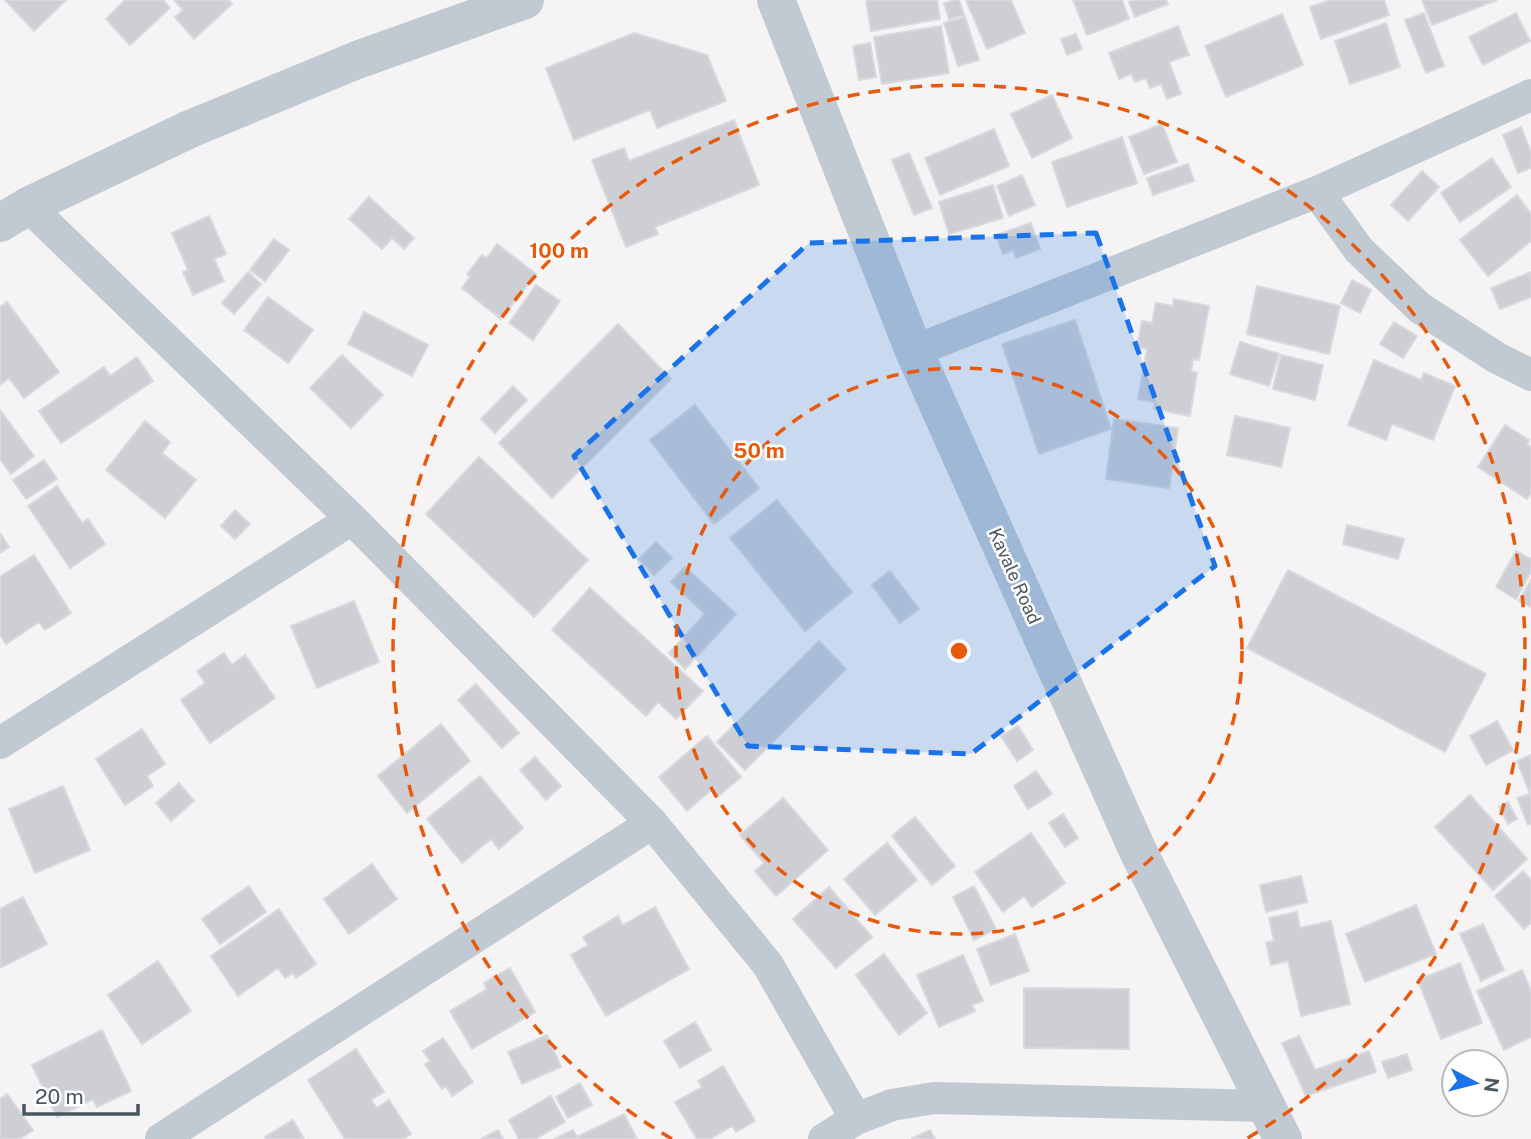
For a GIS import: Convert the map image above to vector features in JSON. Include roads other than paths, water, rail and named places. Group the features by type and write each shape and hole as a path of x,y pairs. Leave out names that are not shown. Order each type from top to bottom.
{"street":[{"path":"525,0 357,60 190,129 14,215 352,519 652,823 768,965 856,1119"},
{"name":"Kavale Road","path":"775,0 914,351 1138,851 1274,1123"},
{"path":"914,351 1317,192 1531,95"},
{"path":"1317,192 1359,250 1420,308 1497,358 1531,375"},
{"path":"0,743 352,519"},
{"path":"162,1139 652,823"},
{"path":"824,1139 856,1119 892,1105 934,1098 1274,1123"}]}
